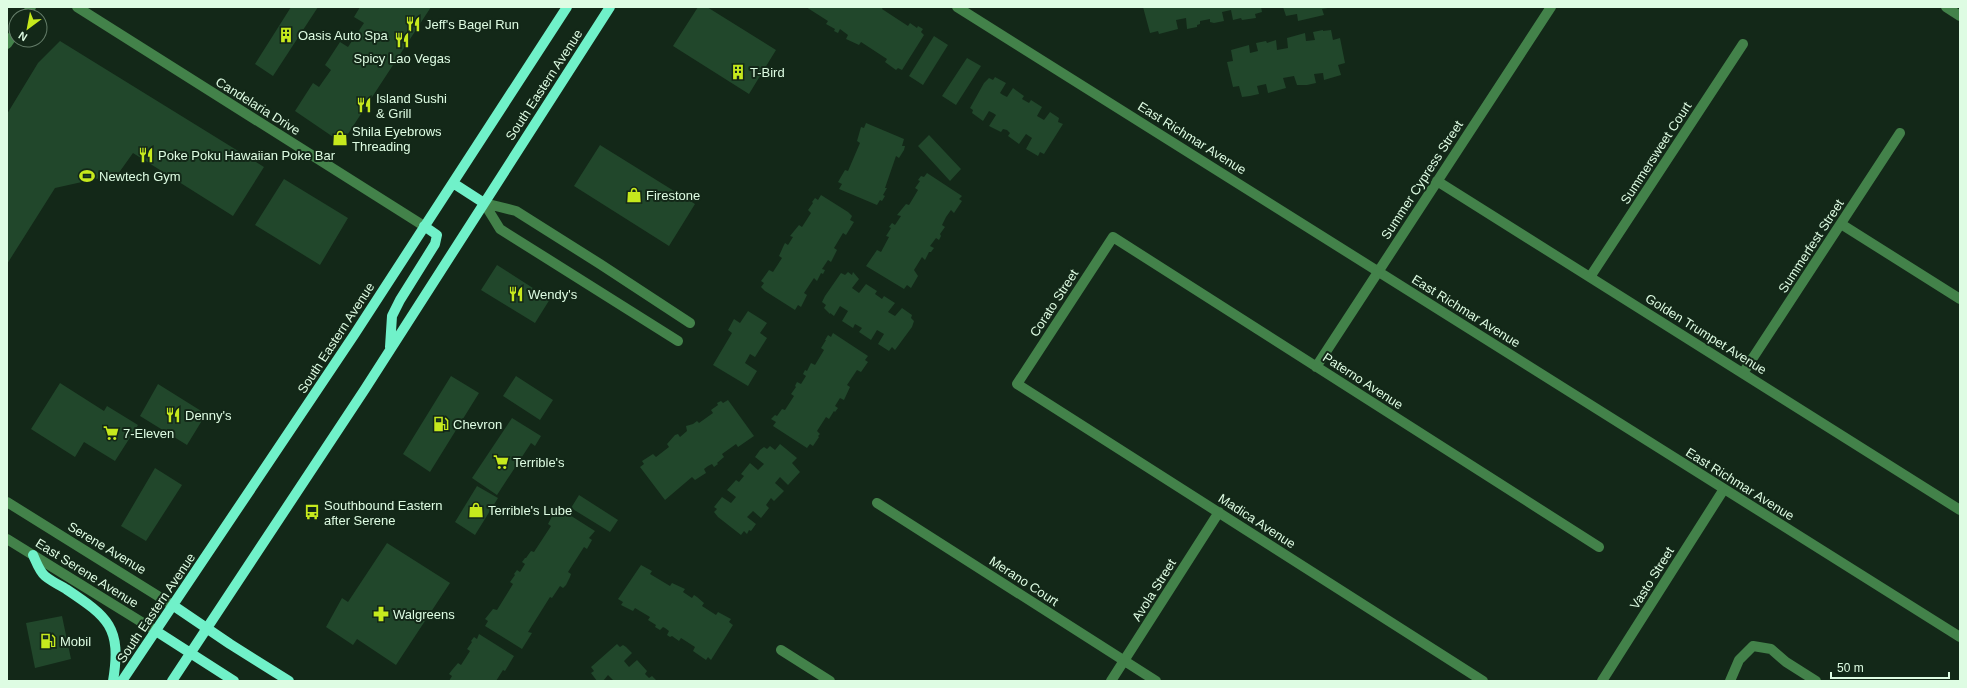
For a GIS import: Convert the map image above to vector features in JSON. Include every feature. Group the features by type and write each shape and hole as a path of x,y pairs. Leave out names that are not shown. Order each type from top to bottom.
{"main road":[{"name":"South Eastern Avenue","path":"122,681 174,606 453,183 567,7"},
{"name":"South Eastern Avenue","path":"172,681 390,348 610,7"},
{"path":"453,183 484,202"},
{"path":"390,348 392,316 400,300 435,244 437,235 424,226"},
{"path":"33,554 44,575 91,606 109,624 115,642 116,654 113,681"},
{"name":"Serene Avenue","path":"174,606 208,628"},
{"path":"208,628 289,681"},
{"name":"East Serene Avenue","path":"156,632 234,681"}],"street":[{"name":"Candelaria Drive","path":"77,7 424,226"},
{"name":"East Richmar Avenue","path":"957,7 1960,638"},
{"name":"Summer Cypress Street","path":"1316,367 1551,7"},
{"path":"1946,7 1960,16"},
{"name":"Summersweet Court","path":"1590,277 1743,44"},
{"name":"Summerfest Street","path":"1743,373 1900,134"},
{"name":"Golden Trumpet Avenue","path":"1437,180 1960,510"},
{"path":"484,202 516,211 690,322"},
{"path":"484,202 500,230 678,341"},
{"path":"1841,224 1960,299"},
{"name":"Paterno Avenue","path":"1112,237 1599,547"},
{"name":"Corato Street","path":"1017,384 1112,237"},
{"name":"Madica Avenue","path":"1017,384 1483,681"},
{"name":"Vasto Street","path":"1602,681 1724,489"},
{"name":"Serene Avenue","path":"7,502 152,590 174,606"},
{"name":"Merano Court","path":"877,503 1156,681"},
{"name":"Avola Street","path":"1112,681 1219,512"},
{"name":"East Serene Avenue","path":"7,539 156,632"},
{"path":"1730,681 1740,660 1754,646 1772,649 1786,662 1816,681"},
{"path":"781,650 830,681"}],"building":[{"name":"Oasis Auto Spa","path":"291,7 318,7 273,76 255,64"},
{"path":"360,7 431,7 342,143 295,111 313,83 319,87 331,70 325,65 340,42 348,47 364,23 354,17"},
{"name":"T-Bird","path":"698,7 707,7 776,50 749,94 673,46"},
{"path":"806,7 883,7 882,9 908,26 910,23 917,28 918,26 923,29 921,32 924,35 902,70 898,68 896,70 885,62 887,59 861,42 859,45 846,39 848,35 840,29 838,33 834,31 835,29 826,24 828,21"},
{"path":"1143,7 1261,7 1262,12 1255,14 1256,18 1242,20 1241,18 1233,20 1231,10 1222,12 1224,21 1214,23 1210,22 1210,19 1200,21 1200,24 1197,25 1197,27 1187,29 1186,18 1176,20 1178,29 1159,34 1158,31 1150,33"},
{"path":"1283,7 1328,8 1322,9 1324,15 1298,21 1297,14 1286,16"},
{"path":"1331,30 1333,40 1340,38 1345,63 1338,65 1341,75 1324,80 1323,73 1314,74 1316,83 1307,85 1297,85 1294,76 1283,78 1286,88 1268,93 1266,84 1257,86 1259,94 1242,97 1239,86 1233,87 1227,62 1233,61 1231,50 1249,45 1250,53 1258,51 1256,43 1266,41 1267,43 1276,40 1277,50 1288,48 1287,38 1305,33 1306,41 1315,40 1313,32"},
{"path":"934,36 948,45 923,85 909,76"},
{"path":"60,41 264,167 233,216 133,153 118,174 55,188 7,264 7,114 38,63"},
{"path":"967,58 981,66 956,105 942,96"},
{"path":"995,77 1006,83 1000,93 1007,97 1013,88 1024,96 1022,99 1029,103 1031,100 1042,107 1037,116 1044,120 1050,112 1059,118 1058,122 1063,124 1044,154 1040,152 1038,156 1026,149 1032,138 1026,134 1019,144 1008,136 1010,133 1007,130 1003,129 1001,132 989,126 996,115 993,113 989,111 983,121 972,113 973,110 970,108 984,83 989,78 993,80"},
{"path":"866,123 904,139 902,146 905,146 899,158 896,156 885,188 887,188 883,195 885,196 877,205 839,189 842,184 838,182 845,170 848,171 860,143 857,141 861,127 864,128"},
{"path":"929,135 961,169 950,181 918,146"},
{"name":"Firestone","path":"600,145 695,204 669,246 574,186"},
{"path":"927,173 962,196 959,199 962,201 954,213 951,210 946,217 942,225 945,227 940,234 941,236 939,240 936,238 930,246 934,248 931,252 929,252 925,260 922,257 914,270 918,276 911,288 907,285 904,289 866,266 877,250 881,252 889,237 886,236 891,228 889,227 892,223 895,225 901,216 897,215 906,204 909,205 918,190 915,188 920,181 918,180 921,176 924,177"},
{"path":"284,179 348,218 320,265 255,225"},
{"path":"821,195 848,212 852,216 850,220 854,222 846,235 843,233 834,248 837,250 831,262 828,260 822,269 825,270 823,274 821,273 817,281 814,278 804,293 807,295 801,307 798,305 795,310 765,291 761,287 764,283 761,281 769,270 773,272 782,258 779,256 785,243 788,245 793,237 790,236 799,225 802,227 811,213 808,210 813,203 812,202 815,198 818,200"},
{"name":"Wendy's","path":"497,265 550,299 535,323 481,290"},
{"path":"848,272 852,275 853,272 859,279 852,288 859,293 866,284 877,291 875,294 882,299 884,296 895,303 888,312 895,316 902,308 912,315 911,318 914,321 912,327 895,350 892,347 889,351 878,344 884,334 877,330 871,340 859,332 862,328 855,324 853,328 842,321 848,311 840,306 834,316 824,308 826,305 822,302 825,296 841,273 845,275"},
{"path":"748,311 767,323 760,333 767,338 755,357 750,354 745,363 757,371 748,386 713,365 732,333 728,330 734,319 740,323"},
{"path":"833,333 868,356 865,360 868,362 861,372 857,370 847,385 850,387 844,400 840,398 835,406 838,408 829,419 826,417 817,431 820,434 818,436 819,437 813,446 810,444 807,448 773,426 776,422 771,419 775,415 777,416 782,409 785,410 794,396 791,394 796,387 797,382 801,384 806,376 803,374 805,370 807,371 811,363 815,365 824,350 821,348 825,340 828,335 831,337"},
{"name":"Chevron","path":"451,376 479,393 430,472 403,454"},
{"path":"516,376 553,400 540,420 503,396"},
{"path":"60,383 104,411 107,406 138,425 115,461 84,442 75,457 31,429"},
{"name":"Denny's","path":"158,384 206,414 187,445 140,416"},
{"path":"728,400 754,436 738,447 736,444 722,454 724,457 717,463 718,464 714,467 712,464 708,466 704,469 706,473 695,480 692,477 665,500 640,467 644,464 642,461 653,454 656,457 669,447 667,444 675,435 678,434 680,437 687,431 686,426 697,421 699,423 713,413 711,410 718,405 717,403 721,401 723,403"},
{"name":"Terrible's","path":"512,418 541,436 535,446 531,443 497,495 472,478"},
{"path":"780,444 797,458 792,463 800,472 788,485 780,477 775,483 784,491 774,501 771,498 766,505 769,508 761,518 753,511 747,517 756,524 747,534 744,531 741,535 718,517 714,512 717,509 714,507 722,497 731,503 736,497 727,490 736,480 739,482 744,476 741,474 750,463 758,470 764,464 755,457 760,450 764,447 767,449 770,446 775,450"},
{"path":"155,468 182,485 146,541 121,526"},
{"name":"Terrible's Lube","path":"477,486 498,498 475,535 455,522"},
{"path":"579,495 618,520 610,532 571,508"},
{"path":"557,507 595,531 589,538 592,540 587,549 584,547 568,572 571,574 566,585 563,588 560,586 552,598 550,597 528,632 532,633 522,649 485,626 488,621 485,619 493,609 497,610 513,584 510,582 515,575 514,574 517,570 520,572 525,564 522,562 531,551 534,552 551,526 548,524"},
{"name":"Walgreens","path":"387,543 450,583 396,665 357,639 353,645 326,627 342,598 348,602"},
{"path":"641,565 652,571 650,574 670,586 672,583 685,589 683,592 692,598 694,595 697,597 704,603 702,606 716,615 718,612 731,619 729,622 733,625 711,660 708,657 706,660 693,651 695,647 681,638 679,641 672,636 670,637 667,635 669,631 665,628 663,627 660,630 655,627 656,625 648,620 650,617 635,608 633,611 621,605 623,602 618,599"},
{"name":"Mobil","path":"62,616 71,659 35,668 26,623"},
{"path":"479,634 514,656 505,671 503,670 496,681 449,681 452,676 449,674 458,663 461,665 470,651 467,649 472,642 471,641 474,637 477,639"},
{"path":"617,644 620,647 623,645 632,653 624,661 629,667 637,660 647,671 645,674 649,678 652,676 657,681 614,681 608,675 603,681 597,681 591,673 594,671 591,667"}],"place":[{"name":"Jeff's Bagel Run","path":"413,24"},
{"name":"Oasis Auto Spa","path":"286,35"},
{"name":"Spicy Lao Vegas","path":"402,40"},
{"name":"T-Bird","path":"738,72"},
{"name":"Island Sushi & Grill","path":"364,105"},
{"name":"Shila Eyebrows Threading","path":"340,138"},
{"name":"Poke Poku Hawaiian Poke Bar","path":"146,155"},
{"name":"Newtech Gym","path":"87,176"},
{"name":"Firestone","path":"634,195"},
{"name":"Wendy's","path":"516,294"},
{"name":"Denny's","path":"173,415"},
{"name":"Chevron","path":"441,424"},
{"name":"7-Eleven","path":"111,433"},
{"name":"Terrible's","path":"501,462"},
{"name":"Terrible's Lube","path":"476,510"},
{"name":"Southbound Eastern after Serene","path":"312,512"},
{"name":"Walgreens","path":"381,614"},
{"name":"Mobil","path":"48,641"}]}
